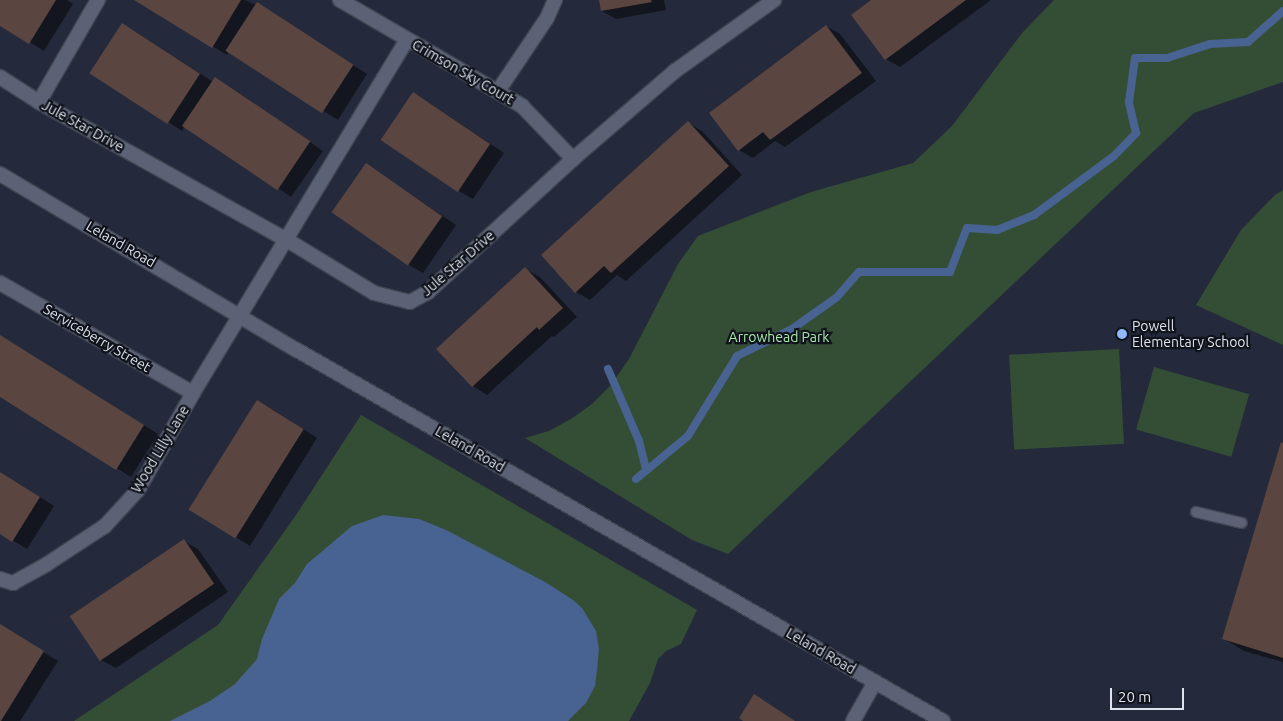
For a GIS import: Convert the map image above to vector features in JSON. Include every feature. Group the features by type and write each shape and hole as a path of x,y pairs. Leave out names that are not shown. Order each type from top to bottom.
{"street":[{"path":"39,102 98,0"},
{"name":"Crimson Sky Court","path":"340,0 522,106 573,159"},
{"path":"498,91 547,18 555,0"},
{"name":"Jule Star Drive","path":"0,77 39,102 287,240 374,293 410,302 428,292 573,159 675,72 774,0"},
{"name":"Wood Lilly Lane","path":"0,579 13,583 105,526 138,490 193,393 407,40"},
{"name":"Leland Road","path":"0,174 242,315 297,350 943,721"},
{"name":"Serviceberry Street","path":"0,283 193,393"},
{"path":"854,721 875,682"}],"lane":[{"path":"1196,512 1242,523"}],"green space":[{"name":"Arrowhead Park","path":"1054,0 1283,0 1283,82 1194,113 728,554 692,540 525,438 549,431 571,419 592,404 610,386 629,359 678,264 698,236 811,192 913,163 952,126 1023,32"},
{"path":"1283,190 1283,345 1196,305 1241,230 1275,195"},
{"path":"1119,349 1124,444 1014,450 1009,355"},
{"path":"1154,367 1249,394 1231,457 1136,429"},
{"path":"361,415 697,610 681,644 666,651 658,659 650,683 629,721 74,721 218,625 296,515"}],"water":[{"path":"383,515 419,519 446,530 545,582 582,608 596,631 599,649 597,670 595,686 586,703 568,721 170,721 210,701 235,684 257,659 262,639 279,599 295,583 307,564 352,526"}],"building":[{"path":"0,0 56,0 29,44 0,26"},
{"path":"134,0 241,0 212,48"},
{"path":"599,0 651,0 652,2 601,11"},
{"path":"871,0 966,0 885,60 851,15"},
{"path":"257,2 353,65 322,113 225,51"},
{"path":"122,23 200,74 167,124 89,73"},
{"path":"826,25 862,73 770,140 763,132 738,151 709,113"},
{"path":"215,77 310,141 277,190 182,126"},
{"path":"413,92 490,144 458,192 381,140"},
{"path":"688,121 729,166 611,273 604,266 575,293 541,255"},
{"path":"366,163 442,216 408,265 332,212"},
{"path":"525,267 563,308 539,330 537,327 472,387 436,349"},
{"path":"0,335 144,425 116,470 0,397"},
{"path":"257,400 304,429 235,539 189,509"},
{"path":"1281,442 1283,443 1283,658 1222,639"},
{"path":"0,472 40,497 12,542 0,534"},
{"path":"184,539 214,584 100,661 70,616"},
{"path":"0,624 44,651 1,721 0,721"},
{"path":"754,694 795,721 743,721 739,718"}],"waterway":[{"path":"636,479 688,436 737,356 792,329 837,297 859,272 950,272 967,228 997,230 1034,215 1114,156 1136,133 1129,102 1135,58 1167,58 1210,44 1248,42 1283,11"},
{"path":"608,369 639,441 646,470"}],"place":[{"name":"Powell Elementary School","path":"1122,334"}]}
